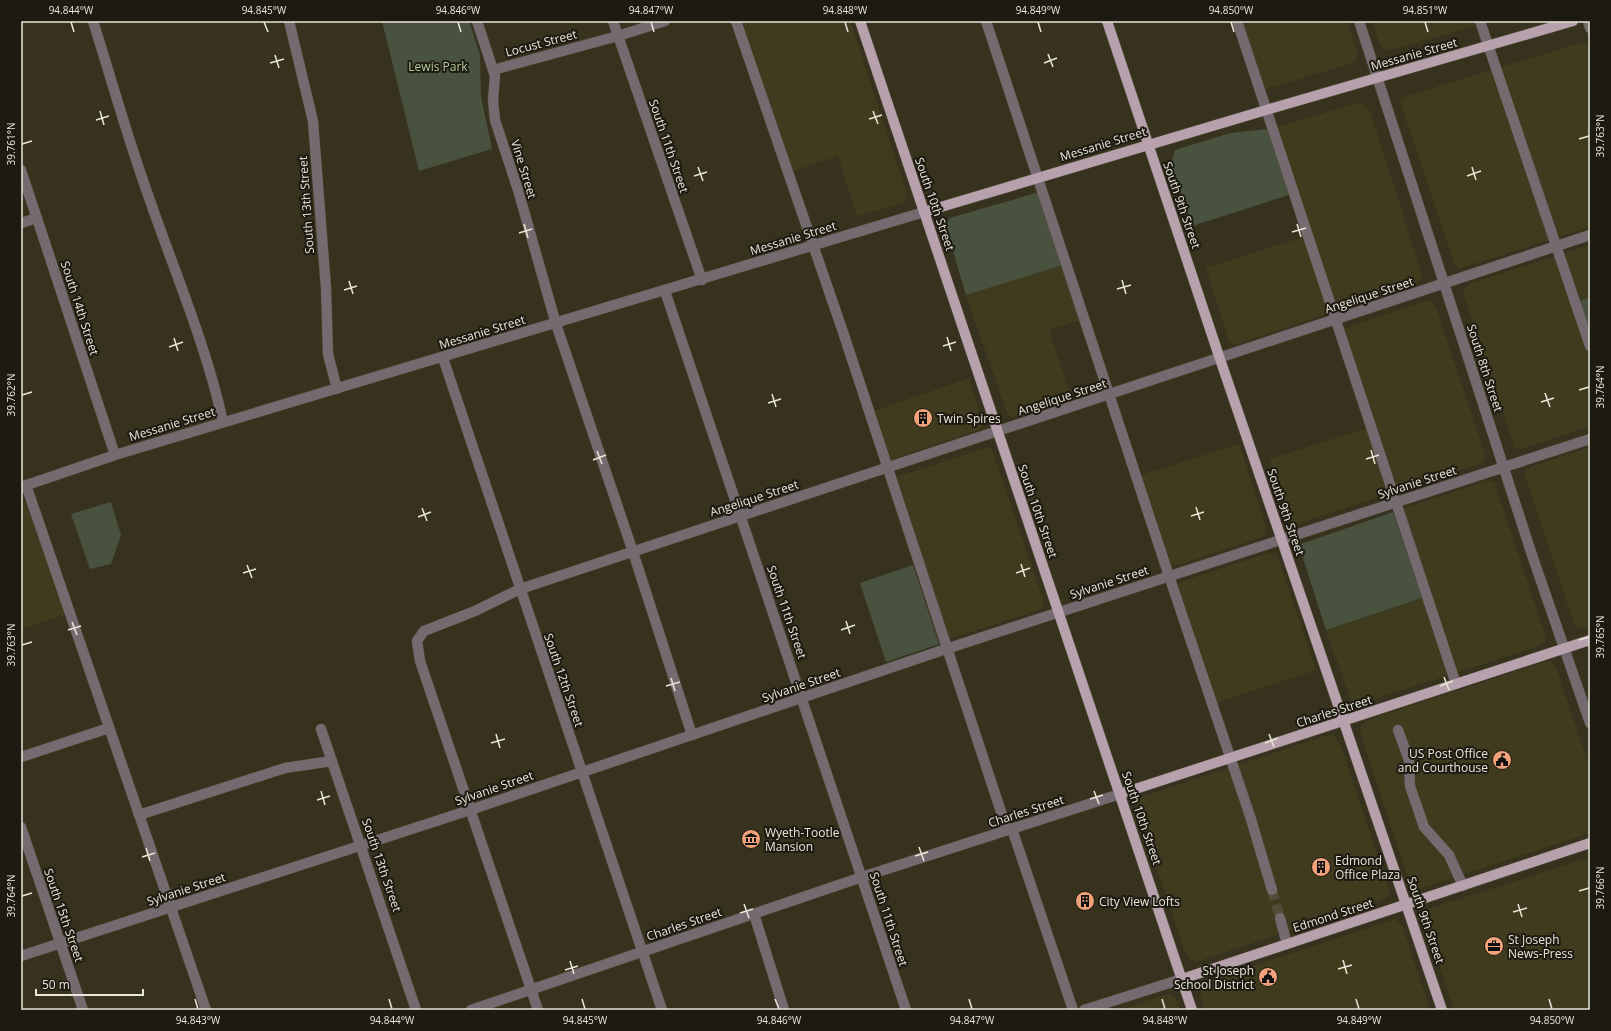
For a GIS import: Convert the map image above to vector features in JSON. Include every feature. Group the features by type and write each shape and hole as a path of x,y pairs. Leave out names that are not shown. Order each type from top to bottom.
{"main road":[{"name":"South 10th Street","path":"860,21 1192,1010"},
{"name":"South 9th Street","path":"1107,21 1220,359 1442,1010"},
{"name":"Messanie Street","path":"924,212 1148,144 1573,21"},
{"name":"Charles Street","path":"1120,794 1344,722 1590,640"},
{"name":"Edmond Street","path":"1182,979 1590,843"}],"street":[{"path":"93,21 146,190 187,304 218,399 223,422"},
{"name":"South 13th Street","path":"289,21 313,121 326,288 328,354 337,389"},
{"name":"Vine Street","path":"478,21 493,70 495,120 520,198 556,324 633,552 692,735"},
{"name":"South 11th Street","path":"613,21 702,280"},
{"name":"Locust Street","path":"493,70 618,36 665,21"},
{"path":"736,21 813,246 946,649 1073,1010"},
{"path":"986,21 1169,576 1231,758 1272,890"},
{"path":"1237,21 1456,684"},
{"name":"South 8th Street","path":"1359,21 1504,467 1590,723"},
{"path":"1480,21 1590,346"},
{"path":"1588,21 1590,28"},
{"name":"South 14th Street","path":"21,170 115,455"},
{"name":"Messanie Street","path":"24,486 115,455 223,422 443,358 924,212"},
{"path":"21,223 37,218"},
{"name":"Angelique Street","path":"538,1010 420,661 417,641 424,631 475,611 520,589 1220,359 1590,235"},
{"name":"South 11th Street","path":"665,290 906,1010"},
{"name":"South 12th Street","path":"443,358 662,1010"},
{"name":"Sylvanie Street","path":"21,956 470,810 946,649 1590,439"},
{"path":"24,486 206,1010"},
{"path":"21,757 109,728"},
{"name":"South 13th Street","path":"321,729 416,1010"},
{"path":"1398,730 1409,760 1410,786 1424,827 1449,854 1463,886"},
{"path":"139,816 285,768 332,760"},
{"name":"Charles Street","path":"471,1010 862,877 1120,794"},
{"name":"South 15th Street","path":"21,827 83,1010"},
{"path":"754,914 784,1010"},
{"path":"1280,918 1287,944"},
{"name":"Edmond Street","path":"1084,1010 1182,979"}],"shaded area":[{"path":"740,21 850,21 906,191 906,199 903,203 857,216 838,156 790,172"},
{"path":"1241,21 1347,21 1358,55 1355,61 1349,64 1263,90"},
{"path":"1372,21 1493,21 1391,50 1383,48 1379,42"},
{"path":"1580,43 1585,44 1590,54 1590,227 1461,268 1455,266 1401,105 1401,100 1407,96"},
{"path":"1357,103 1365,105 1370,111 1422,274 1421,280 1412,286 1235,345 1229,341 1206,268 1312,234 1277,127"},
{"path":"1590,245 1590,298 1580,301 1590,332 1590,426 1521,449 1515,448 1463,293 1465,288 1470,284"},
{"path":"1063,265 1081,320 1049,330 1072,398 1013,417 1008,416 966,295"},
{"path":"1427,301 1431,302 1436,307 1486,456 1485,461 1297,524 1292,524 1269,459 1374,426 1342,329"},
{"path":"969,378 983,422 983,427 979,430 890,460 874,411"},
{"path":"1239,444 1266,527 1265,534 1260,538 1172,567 1141,475"},
{"path":"989,447 992,450 1043,599 1043,606 1039,610 949,639 893,478"},
{"path":"1590,447 1590,626 1577,629 1574,624 1525,476 1526,471 1530,467"},
{"path":"1487,481 1494,482 1496,487 1546,637 1545,641 1539,646 1356,705 1352,704 1326,630 1430,596 1402,509"},
{"path":"27,501 65,615 21,629 21,503"},
{"path":"1268,553 1277,555 1316,670 1216,703 1177,583"},
{"path":"1544,662 1551,662 1556,667 1590,768 1590,833 1420,889 1414,888 1409,881 1360,732 1361,726 1365,721"},
{"path":"1328,735 1334,735 1341,746 1390,893 1383,900 1196,962 1191,960 1185,952 1136,807 1137,802 1141,797"},
{"path":"1590,857 1590,1010 1454,1010 1423,917 1425,912 1429,909"},
{"path":"1396,919 1403,927 1430,1010 1205,1010 1199,990 1200,985 1203,982"},
{"path":"1167,994 1173,995 1181,1010 1120,1010"}],"green space":[{"name":"Lewis Park","path":"382,21 469,21 480,55 481,97 492,149 419,171"},
{"path":"1267,129 1289,195 1192,226 1171,164 1175,150 1230,133"},
{"path":"1039,192 1063,265 966,295 946,228 946,223 950,218"},
{"path":"1590,298 1590,332 1579,301"},
{"path":"111,502 121,535 111,564 90,569 71,514"},
{"path":"1393,512 1422,598 1326,630 1302,555 1301,544"},
{"path":"913,565 939,644 886,662 860,583"}],"tunnel":[{"path":"1272,890 1280,918"}],"place":[{"name":"Twin Spires","path":"923,418"},
{"name":"US Post Office and Courthouse","path":"1502,760"},
{"name":"Wyeth-Tootle Mansion","path":"751,839"},
{"name":"Edmond Office Plaza","path":"1321,867"},
{"name":"City View Lofts","path":"1085,901"},
{"name":"St Joseph News-Press","path":"1494,946"},
{"name":"St Joseph School District","path":"1268,977"}]}
